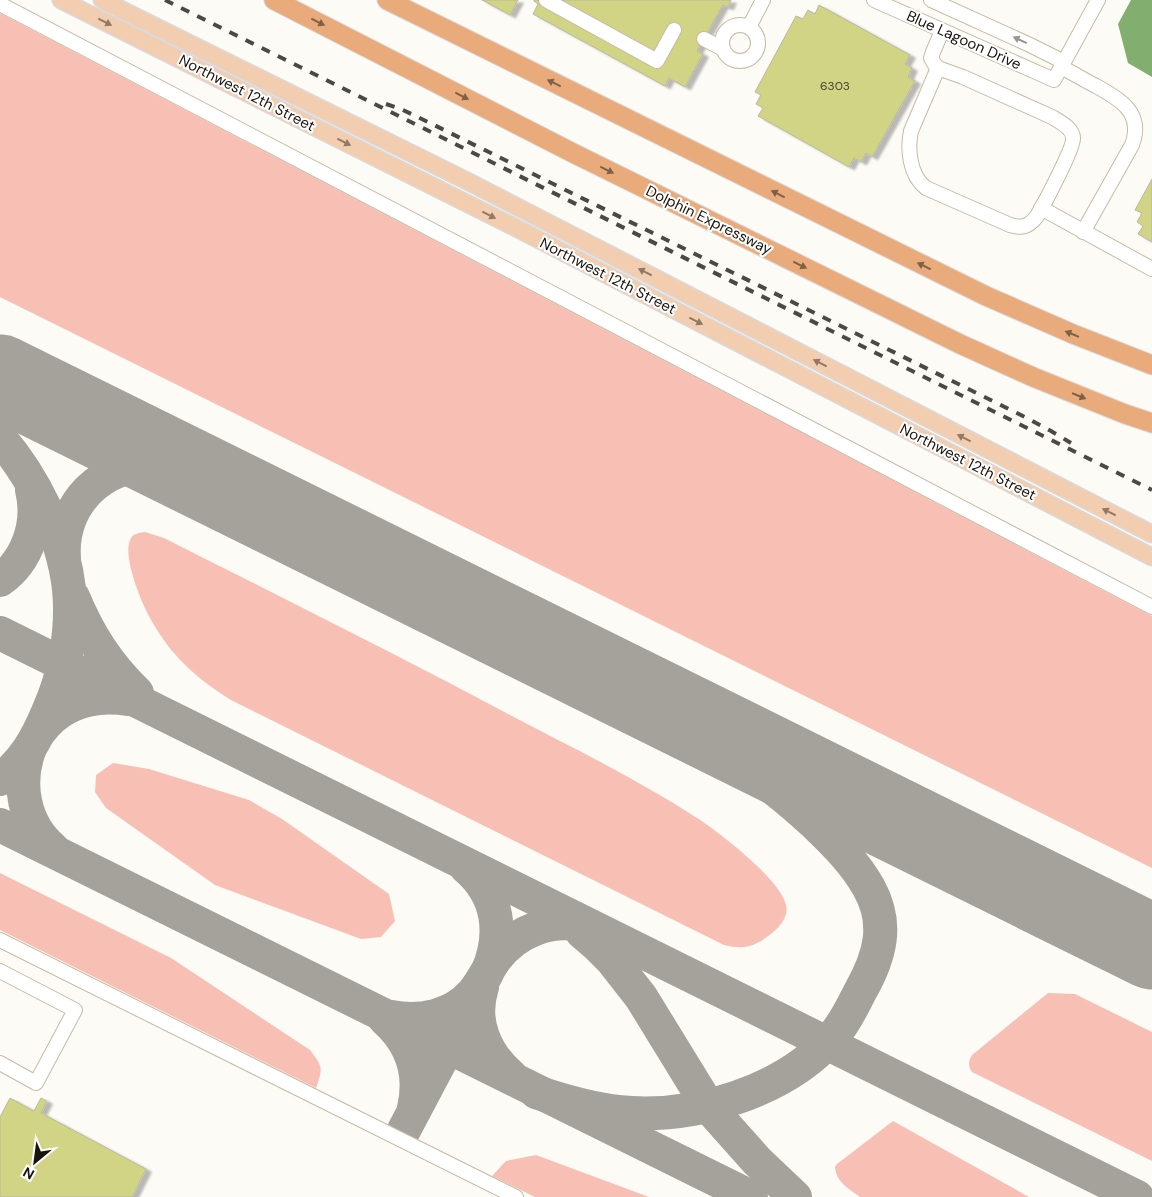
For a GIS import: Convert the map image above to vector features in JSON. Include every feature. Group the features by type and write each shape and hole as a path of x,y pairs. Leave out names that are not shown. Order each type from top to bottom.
{"highway":[{"name":"Dolphin Expressway","path":"274,0 573,153 960,344 1033,377 1152,423"},
{"path":"387,0 946,277 1033,318 1152,365"},
{"path":"1117,352 1152,357"}],"main road":[{"name":"Northwest 12th Street","path":"61,0 526,233 1152,557"},
{"name":"Northwest 12th Street","path":"102,0 471,183 1152,534"}],"street":[{"path":"546,0 657,61 674,30"},
{"path":"749,27 763,0"},
{"name":"Blue Lagoon Drive","path":"874,0 1054,80 1062,65"},
{"name":"Blue Lagoon Drive","path":"932,0 1030,45 1120,100 1130,112 1136,126 1135,138 1083,232"},
{"path":"1062,65 1098,0"},
{"path":"0,4 1152,607"},
{"path":"704,38 722,49 735,61 747,60 752,57 758,47 758,41 753,30 749,27 738,25 724,33 721,44 722,49"},
{"path":"938,68 909,138 917,178 926,188 1016,226 1028,225 1033,221 1041,208 1063,166 1074,139 1072,134 1069,129 1052,117 934,66 931,58 942,31"},
{"path":"1041,208 1152,269"},
{"path":"0,940 516,1197"},
{"path":"0,971 75,1010 36,1083 0,1063"}],"shaded area":[{"path":"1131,0 1152,0 1152,77 1128,63 1118,24"},
{"path":"0,13 1152,616 1152,868 0,297"},
{"path":"145,532 164,538 380,647 605,764 674,804 734,845 773,883 782,895 786,905 785,917 782,922 769,936 750,946 733,947 724,945 231,700 215,690 180,660 162,638 147,613 135,583 128,553 132,536"},
{"path":"113,763 149,769 249,800 282,819 389,894 395,921 381,937 361,939 215,885 106,808 95,792 96,775"},
{"path":"0,873 171,958 310,1050 319,1064 321,1072 316,1088 0,930"},
{"path":"1048,993 1075,994 1152,1032 1152,1161 972,1072 969,1064 972,1055"},
{"path":"893,1121 1029,1197 860,1197 840,1181 835,1167"},
{"path":"536,1155 649,1197 535,1197 492,1176 506,1161"}],"building":[{"path":"482,0 518,0 510,15"},
{"path":"534,0 731,0 728,7 723,5 697,51 703,54 685,87 669,78 665,86 533,14 538,4"},
{"path":"819,5 910,55 905,64 912,68 908,77 915,81 872,157 866,153 861,162 854,158 849,167 758,116 763,108 756,104 761,95 755,92 796,16 803,19 808,10 815,14"},
{"path":"1152,179 1152,242 1138,234 1143,226 1137,222 1142,213 1135,210"},
{"path":"10,1098 34,1111 41,1098 47,1101 41,1113 146,1169 132,1197 0,1197 0,1117"}],"taxiway":[{"path":"0,438 24,471 45,508 66,569 70,604 69,636 63,667 54,697 29,749 9,773 0,779"},
{"path":"64,558 65,539 69,521 77,504 102,479 118,471 136,466 164,466 218,484"},
{"path":"0,580 18,562 29,540 33,528 34,515 32,490"},
{"path":"73,597 100,648 126,682 137,693"},
{"path":"507,628 675,722 771,786 814,823 851,862 869,888 875,901 880,927 880,940 873,965 839,1029 815,1054 791,1072 764,1086 736,1098 706,1106 647,1113 597,1109 536,1092"},
{"path":"0,633 1137,1197"},
{"path":"40,731 58,713 80,702 103,698 128,699"},
{"path":"30,748 24,775 25,803 35,828 53,849"},
{"path":"0,825 751,1197"},
{"path":"404,1130 487,973 496,944 497,930 492,903 486,890 466,867"},
{"path":"391,1017 413,1019 435,1016 446,1012 465,1001 473,993 496,958 514,940 548,925 560,923 585,926"},
{"path":"582,932 612,960 641,997 708,1106 757,1161 795,1197"},
{"path":"482,987 478,1012 479,1024 487,1047 494,1058 511,1076"},
{"path":"385,1019 402,1038 413,1059 417,1083 414,1108"}],"runway":[{"path":"0,377 1152,947"}],"railway":[{"path":"165,0 1152,490"},
{"path":"386,104 430,123 1027,418 1071,443"}]}
